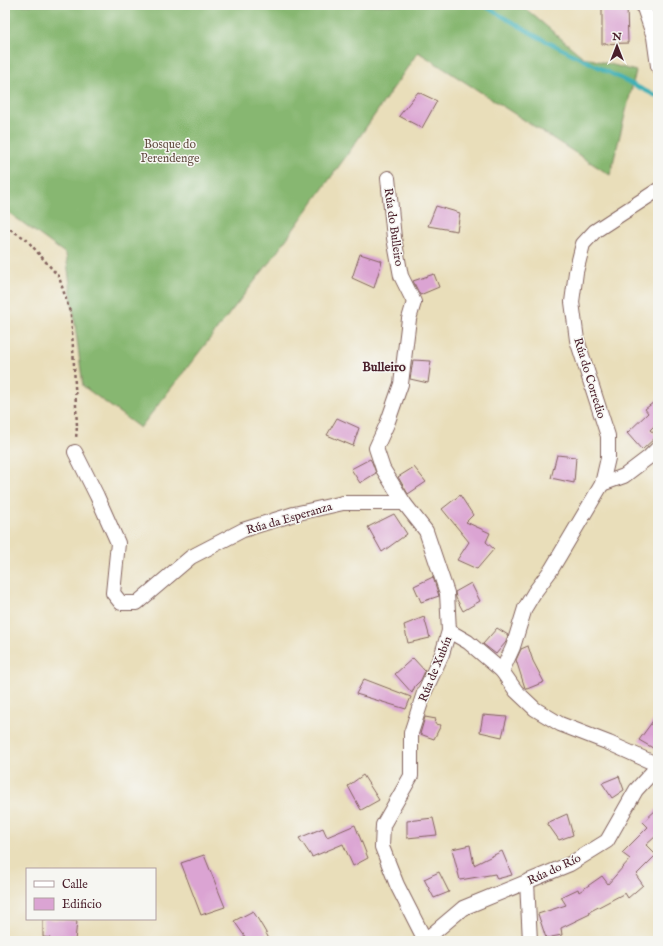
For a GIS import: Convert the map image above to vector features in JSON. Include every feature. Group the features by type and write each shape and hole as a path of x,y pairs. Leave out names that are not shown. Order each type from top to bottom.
{"street":[{"path":"643,5 654,37 658,66"},
{"name":"Rúa do Bulleiro","path":"388,178 394,238 401,276 414,302 409,320 401,384 387,424 376,448 383,469 404,503 426,531 447,593 449,631"},
{"name":"Rúa do Corredio","path":"502,671 526,608 534,593 552,570 602,484 608,458 608,436 577,340 572,302 576,272 583,244 595,231 658,190"},
{"path":"602,484 624,476 649,457 658,448"},
{"name":"Rúa da Esperanza","path":"75,452 118,543 113,593 121,603 137,603 191,557 244,530 294,514 343,503 404,503"},
{"name":"Rúa de Xubín","path":"424,940 397,885 382,847 383,825 411,776 411,733 424,693 442,654 449,631 468,642 502,671 516,691 541,713 560,724 609,743 658,766"},
{"name":"Rúa do Río","path":"424,940 463,908 570,864 607,841 636,790 658,766"},
{"path":"527,882 530,941"}],"path":[{"path":"5,226 26,239 59,277 71,315 77,426 75,452"}],"green space":[{"name":"Bosque do Perendenge","path":"5,5 509,5 527,10 583,57 636,71 610,175 418,52 347,155 272,259 140,428 83,386 66,254 5,210"}],"building":[{"path":"602,5 627,5 628,43 602,44"},
{"path":"418,92 437,101 422,128 399,116"},
{"path":"436,206 460,213 457,231 428,226"},
{"path":"360,254 382,261 374,288 352,278"},
{"path":"434,274 439,287 420,295 413,281"},
{"path":"413,360 431,361 428,383 410,379"},
{"path":"658,399 658,427 656,424 650,430 657,436 642,450 627,433 648,413 645,409"},
{"path":"337,418 359,428 353,446 327,435"},
{"path":"557,455 576,457 574,483 551,478"},
{"path":"370,459 376,473 360,483 351,469"},
{"path":"414,467 426,482 408,494 398,477"},
{"path":"460,495 473,515 466,522 490,533 486,542 494,549 477,569 457,560 469,542 442,509"},
{"path":"394,514 407,534 382,552 368,527"},
{"path":"433,577 439,596 421,602 414,586"},
{"path":"471,583 480,601 463,611 456,598 455,592"},
{"path":"424,617 430,638 408,643 404,625"},
{"path":"497,628 508,635 506,642 496,654 483,644"},
{"path":"528,646 533,661 544,682 527,689 525,688 516,660 521,649"},
{"path":"413,658 425,671 412,693 395,674"},
{"path":"364,679 411,697 406,709 356,694"},
{"path":"658,714 658,751 639,740"},
{"path":"483,715 507,717 502,737 480,732"},
{"path":"425,717 436,719 435,724 441,725 434,739 420,734"},
{"path":"363,775 379,800 361,810 348,786"},
{"path":"619,776 624,790 612,798 602,783"},
{"path":"658,808 658,839 656,836 646,845 656,855 636,875 643,885 628,898 625,893 589,912 590,914 561,928 562,935 546,938 538,914 566,905 561,897 578,889 579,892 602,876 608,884 630,859 622,853 648,827 643,822"},
{"path":"567,814 573,835 559,840 547,823"},
{"path":"433,818 437,835 407,838 407,821"},
{"path":"355,825 368,858 353,866 343,844 312,857 299,838 323,828 327,837"},
{"path":"470,845 474,865 502,851 512,875 497,879 495,874 460,880 452,849"},
{"path":"204,855 225,907 201,915 181,863"},
{"path":"439,872 449,892 434,898 424,879"},
{"path":"253,911 270,941 248,941 234,921"},
{"path":"43,920 77,921 75,941 51,941 50,938 43,937"}],"waterway":[{"path":"483,5 536,36 658,97"}],"district":[{"name":"Bulleiro","path":"384,366"}]}
